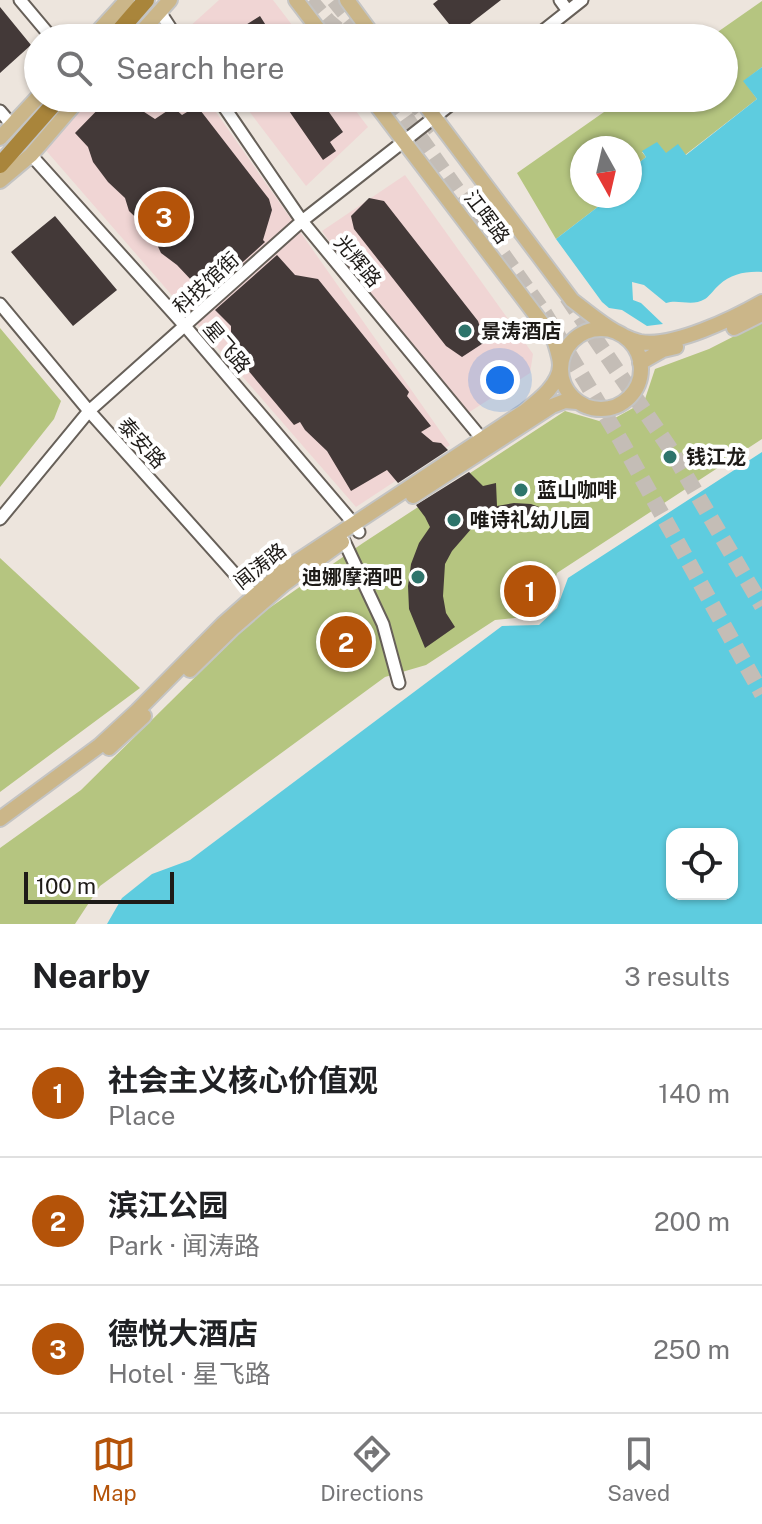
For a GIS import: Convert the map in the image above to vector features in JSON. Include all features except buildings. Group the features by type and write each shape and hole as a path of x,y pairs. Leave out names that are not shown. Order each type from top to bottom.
{"highway":[{"path":"125,24 146,0"},
{"path":"0,165 47,112"}],"main road":[{"path":"105,24 127,0"},
{"path":"149,24 170,0"},
{"path":"296,0 314,24"},
{"path":"347,0 365,24"},
{"path":"0,138 24,112"},
{"path":"0,181 31,155 68,112"},
{"name":"江晖路","path":"382,112 554,339 560,367"},
{"name":"江晖路","path":"430,112 572,300 621,335"},
{"name":"闻涛路","path":"0,819 99,746 223,624 284,584 344,541 356,528 543,398 560,367 566,348 574,339 595,329 609,330 640,342 658,342 711,327 762,302"},
{"path":"621,335 637,352 640,363 663,350 731,329 762,314"},
{"name":"闻涛路","path":"0,829 127,734 232,629 284,570 552,406 565,401 589,408 615,407 627,400 636,389 640,363"},
{"path":"560,367 567,392 577,402"}],"street":[{"path":"20,0 40,24"},
{"path":"560,0 568,11"},
{"path":"552,24 582,0"},
{"path":"160,12 168,24"},
{"path":"0,111 12,125"},
{"name":"光辉路","path":"228,112 302,221 482,439"},
{"name":"科技馆街","path":"0,519 89,411 302,221 442,112"},
{"name":"星飞路","path":"31,155 185,326 356,528"},
{"name":"泰安路","path":"0,304 89,411 258,600"},
{"path":"344,541 383,624 399,683"}],"shaded area":[{"path":"219,0 273,0 291,24 193,24"},
{"path":"76,112 216,112 450,445 356,507 43,147"},
{"path":"250,112 357,112 368,127 306,186"},
{"path":"405,175 533,354 530,373 457,420 322,231"}],"green space":[{"path":"762,1 762,67 744,81 757,99 685,155 642,152 642,136 570,136 570,208 596,208 556,239 517,173 604,112 738,112 738,24 729,24"},
{"path":"762,322 762,439 557,573 548,605 533,616 495,620 426,665 385,677 100,886 75,924 0,924 0,848 81,790 255,618 565,411 606,423 644,402 655,369 709,349"},
{"path":"0,328 61,401 54,419 0,487"},
{"path":"0,558 140,688 0,792"}],"water":[{"path":"762,67 762,272 734,276 705,299 695,302 666,303 644,285 632,282 633,300 641,303 663,324 647,326 622,310 609,308 556,239 596,208 642,208 642,160 646,157 642,151 657,142 666,153 678,144 686,155 757,99 743,81"},
{"path":"762,452 762,924 107,924 122,898 152,874 190,860 502,626 539,625 557,608 568,578"}],"tunnel":[{"path":"310,0 332,24"},
{"path":"334,0 354,24"},
{"path":"402,112 545,314 621,441 762,694"},
{"path":"422,112 436,130"},
{"path":"567,297 671,450 762,606"}],"place":[{"name":"德悦大酒店","path":"164,217"},
{"name":"景涛酒店","path":"465,331"},
{"name":"钱江龙","path":"670,457"},
{"name":"蓝山咖啡","path":"521,490"},
{"name":"唯诗礼幼儿园","path":"454,520"},
{"name":"迪娜摩酒吧","path":"418,577"},
{"name":"社会主义核心价值观","path":"530,591"},
{"name":"滨江公园","path":"346,642"}]}
